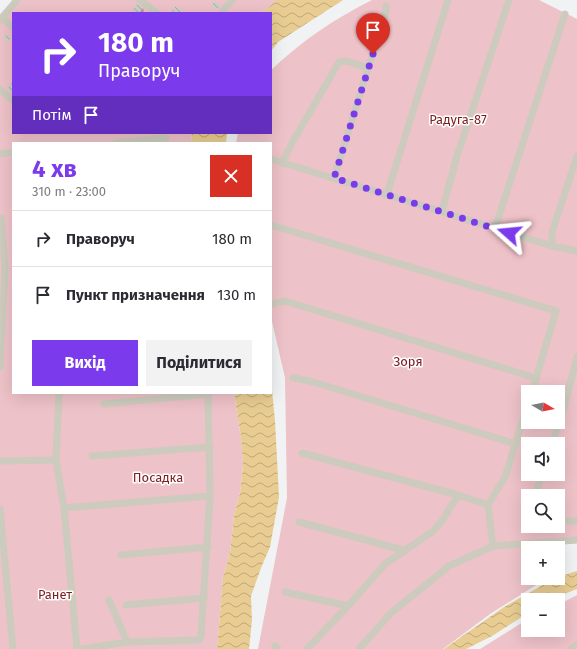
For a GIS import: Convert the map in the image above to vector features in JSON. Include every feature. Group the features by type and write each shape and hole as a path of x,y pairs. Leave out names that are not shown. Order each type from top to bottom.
{"street":[{"path":"12,26 1,19 17,0"},
{"path":"140,0 156,12"},
{"path":"387,194 448,0"},
{"path":"442,211 457,156 509,0"},
{"path":"222,12 230,1"},
{"path":"334,178 386,6"},
{"path":"495,228 565,14"},
{"path":"282,163 339,62 347,61 368,68"},
{"path":"0,89 12,100"},
{"path":"125,142 166,138"},
{"path":"0,154 12,152"},
{"path":"552,246 552,232 577,156"},
{"path":"272,159 552,246 577,251"},
{"path":"0,368 5,268 1,218"},
{"path":"272,225 556,311 534,385"},
{"path":"272,304 285,300 536,378"},
{"path":"554,437 563,411 577,357"},
{"path":"293,378 310,381 516,444"},
{"path":"59,394 56,460 64,508 77,649"},
{"path":"104,404 199,394"},
{"path":"82,649 127,642 199,640 202,631 210,496 208,394"},
{"path":"494,546 488,506 505,477 521,427"},
{"path":"92,456 210,447"},
{"path":"302,453 458,495 488,506"},
{"path":"0,461 56,460"},
{"path":"307,649 385,564 403,550 432,532 442,522 458,495"},
{"path":"64,508 210,496"},
{"path":"0,509 14,649"},
{"path":"565,521 577,521"},
{"path":"299,522 403,550"},
{"path":"359,649 391,614 449,566 494,546 577,540"},
{"path":"121,555 208,547"},
{"path":"285,592 348,606"},
{"path":"126,605 204,598"},
{"path":"109,600 127,642"},
{"path":"570,649 577,645"}],"green space":[{"path":"20,0 277,0 263,12 12,12 12,134 192,134 191,142 12,142 12,394 234,394 241,438 243,465 240,493 234,515 230,553 223,577 217,649 0,649 0,23"},
{"path":"372,0 539,0 577,19 577,543 565,543 565,541 521,541 521,585 536,585 521,593 490,614 443,649 258,649 287,498 285,378 272,321 272,142 236,142 238,134 272,134 272,69 307,40 358,7"},
{"path":"577,595 577,649 480,649 521,623 521,637 565,637 565,601"}],"water":[{"path":"277,0 343,0 278,42 272,50 272,12 263,12"},
{"path":"192,134 227,134 226,142 191,142"},
{"path":"272,390 279,497 270,547 251,596 252,620 249,649 217,649 223,577 230,553 234,515 240,493 243,466 241,438 234,394 272,394"},
{"path":"577,571 577,589 565,594 529,593 543,585 565,585 565,575"},
{"path":"521,597 521,617 492,636 466,649 444,649 504,607"}],"building":[{"path":"215,1 220,5 216,10 211,6"},
{"path":"138,3 143,8 140,12 134,12 132,10"},
{"path":"176,6 183,12 171,12"},
{"path":"7,34 11,38 7,42 3,38"},
{"path":"12,82 12,93 7,89"}],"route":[{"path":"373,54 334,178 509,233"}],"park label":[{"name":"Радуга-87","path":"458,119"},
{"name":"Зоря","path":"408,361"},
{"name":"Посадка","path":"158,477"},
{"name":"Ранет","path":"55,594"}]}
